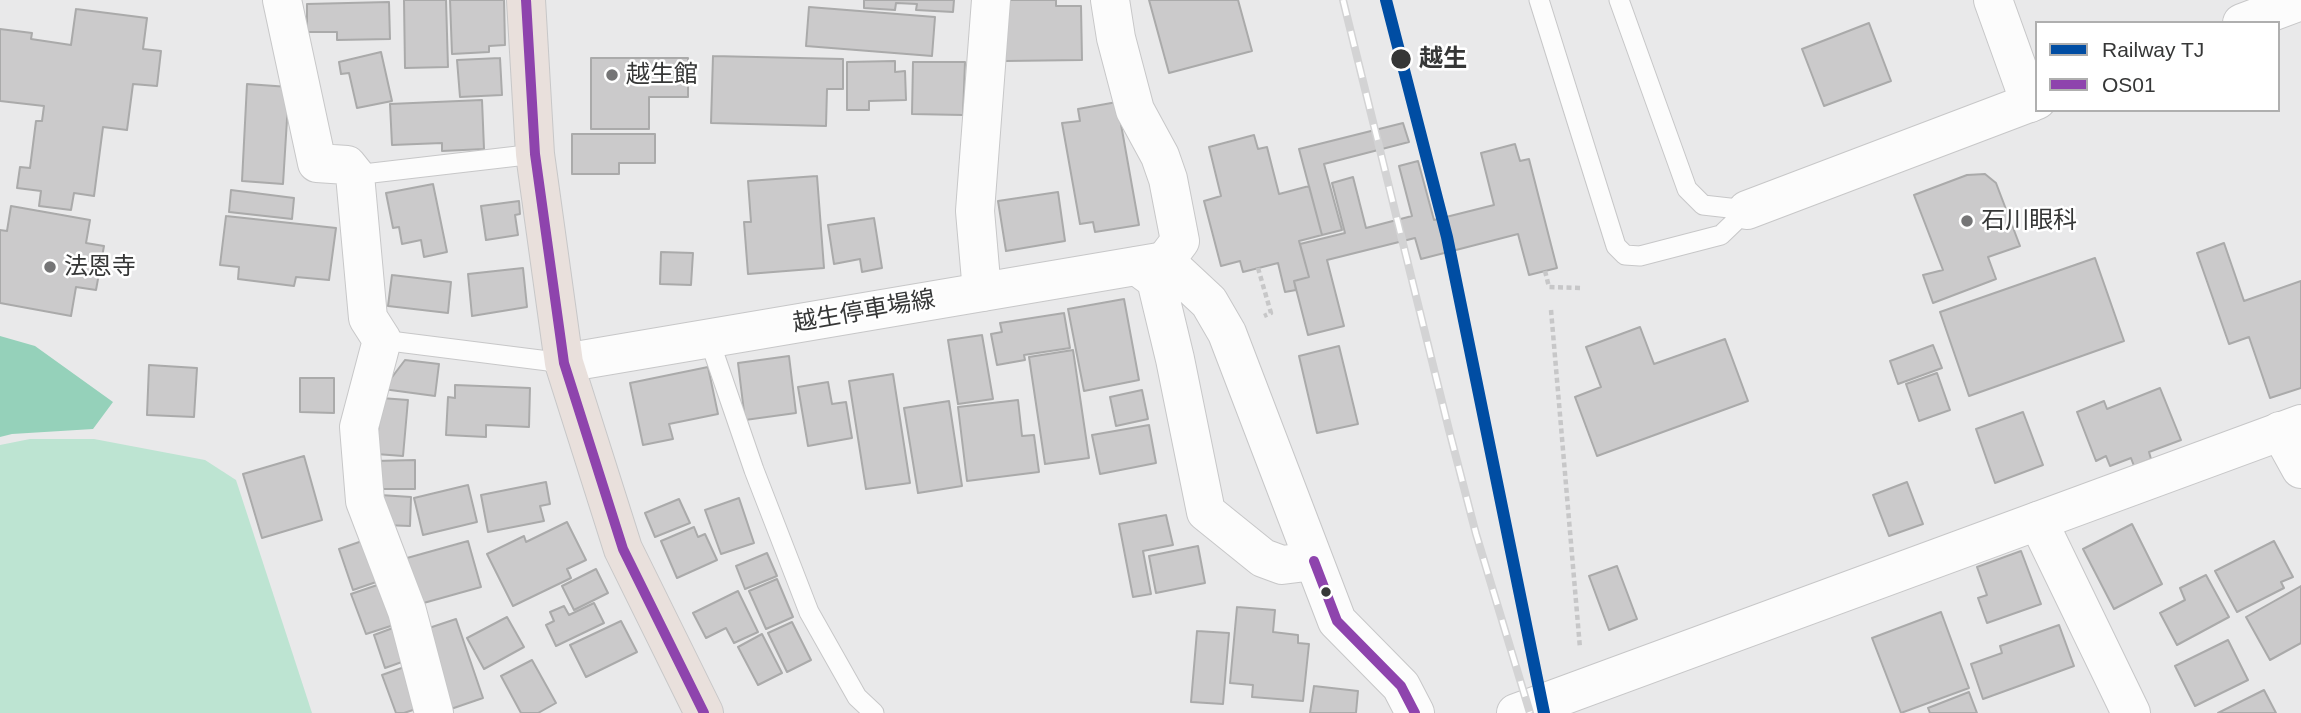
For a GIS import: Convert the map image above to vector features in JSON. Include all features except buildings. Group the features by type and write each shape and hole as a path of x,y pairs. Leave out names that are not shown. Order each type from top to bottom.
{"main road":[{"path":"526,0 535,154 564,363 622,549 704,713"}],"street":[{"path":"282,0 317,163 347,165 355,175 368,318 382,340 359,427 365,501 407,611 434,713"},
{"path":"982,292 975,211 991,0"},
{"path":"1110,0 1116,38 1135,110 1160,156 1168,179 1180,241 1151,264"},
{"path":"1747,209 2033,101 1993,0"},
{"path":"2247,21 2301,1"},
{"path":"1151,264 1209,302 1227,333 1337,621 1401,686 1415,713"},
{"path":"1151,264 1175,359 1206,512 1263,558 1282,565 1314,561"},
{"name":"越生停車場線","path":"564,363 1151,264"},
{"path":"1516,713 1586,700 2038,522 2290,427 2301,469"},
{"path":"2038,522 2131,713"}],"lane":[{"path":"1539,0 1616,246 1625,255 1640,256 1721,235 1747,209"},
{"path":"1619,0 1687,189 1703,205 1747,209"},
{"path":"355,175 535,154"},
{"path":"709,339 754,470 809,612 857,697 874,713"},
{"path":"382,340 564,363"}],"path":[{"path":"1545,271 1549,288 1582,288"},
{"path":"1551,310 1586,700"}],"green space":[{"path":"0,336 35,346 113,402 93,429 0,437"},
{"path":"30,439 94,439 205,460 236,480 312,713 0,713 0,445"}],"railway":[{"path":"1343,0 1476,534 1530,713"}],"rail line":[{"name":"TJ","path":"1386,0 1447,237 1544,713"}],"transit line":[{"name":"OS01","path":"526,0 535,154 564,363 623,549 704,713"},
{"name":"OS01","path":"1314,561 1337,621 1401,686 1415,713"}],"place":[{"name":"越生","path":"1401,59"},
{"name":"越生館","path":"612,75"},
{"name":"石川眼科","path":"1967,221"},
{"name":"法恩寺","path":"50,267"}]}
